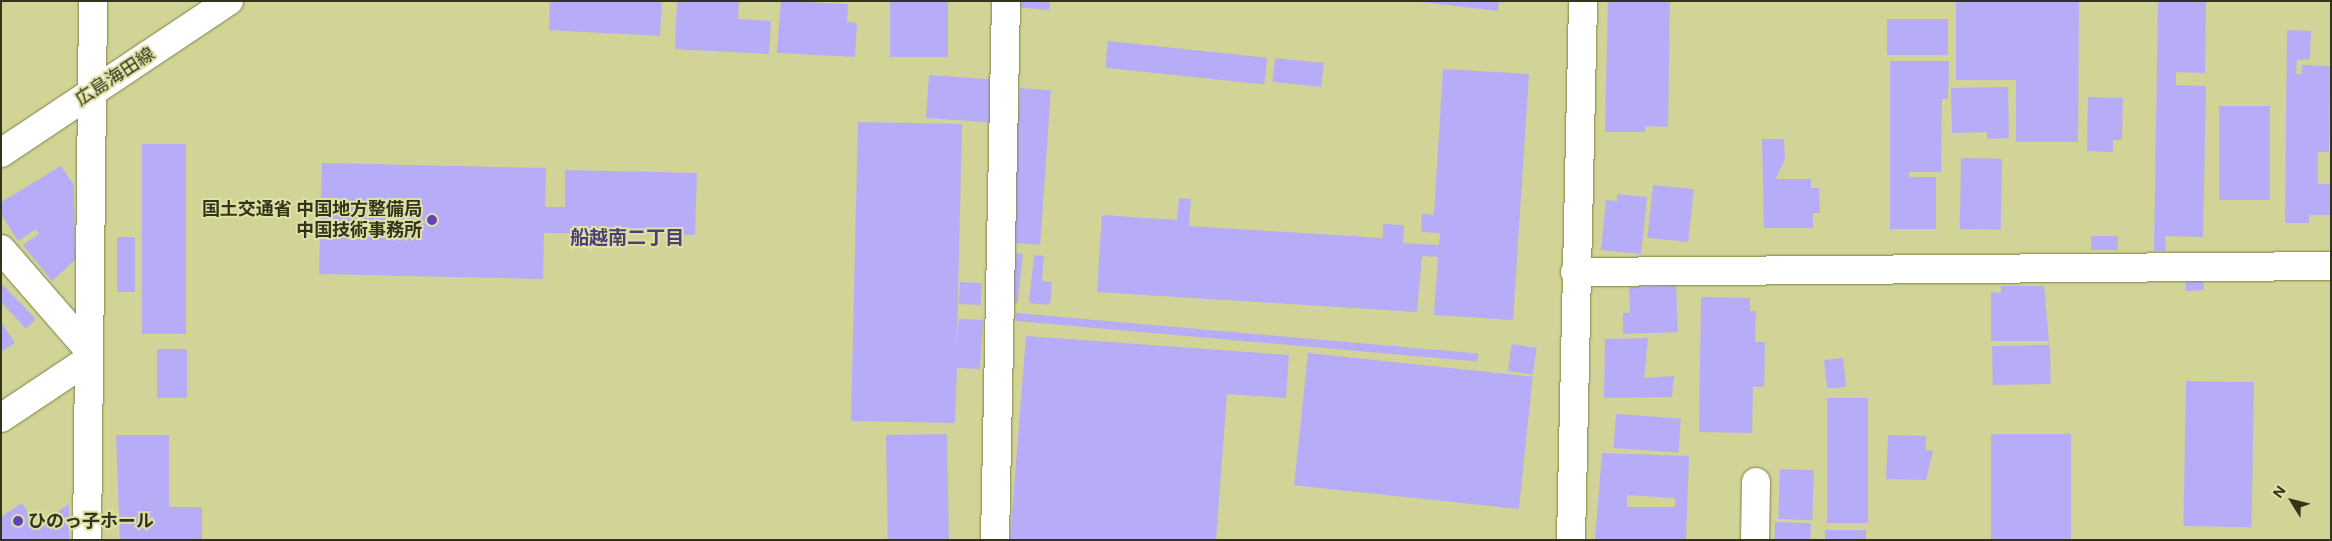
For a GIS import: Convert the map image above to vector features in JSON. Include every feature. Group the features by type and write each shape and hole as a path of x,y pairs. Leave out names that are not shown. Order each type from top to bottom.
{"street":[{"path":"87,540 93,1"},
{"name":"広島海田線","path":"1,152 229,1"},
{"path":"995,540 1006,1"},
{"path":"1571,540 1575,272 1583,1"},
{"path":"1,249 88,354"},
{"path":"1575,272 2331,266"},
{"path":"1,418 88,354"},
{"path":"1755,540 1756,482"}],"building":[{"path":"550,1 662,1 660,36 549,30"},
{"path":"677,1 739,1 738,19 771,21 769,54 675,49"},
{"path":"781,1 848,4 847,22 857,23 855,57 777,53"},
{"path":"890,1 948,1 948,57 890,57"},
{"path":"1013,1 1050,1 1049,10 1013,7"},
{"path":"1413,1 1499,1 1498,11"},
{"path":"1608,1 1670,1 1668,127 1645,126 1645,132 1605,132"},
{"path":"1956,1 2079,1 2078,142 2016,142 2016,80 1956,80"},
{"path":"2158,1 2206,1 2205,73 2176,72 2176,85 2206,86 2203,237 2165,236 2166,251 2154,251"},
{"path":"1887,19 1948,19 1948,55 1887,55"},
{"path":"2287,30 2311,31 2310,59 2297,60 2296,74 2302,74 2302,65 2330,66 2329,152 2318,152 2318,184 2331,184 2331,215 2309,215 2309,223 2285,223"},
{"path":"1108,41 1267,58 1264,85 1105,68"},
{"path":"1275,58 1324,63 1321,87 1272,82"},
{"path":"1890,61 1949,61 1948,99 1942,99 1941,172 1909,172 1909,177 1936,177 1936,229 1890,229"},
{"path":"1443,69 1529,74 1513,320 1434,315 1438,257 1422,256 1417,312 1097,292 1102,215 1177,220 1179,198 1191,199 1189,226 1383,238 1383,224 1404,225 1403,243 1439,245 1440,233 1421,232 1422,214 1434,215"},
{"path":"929,75 993,79 990,122 926,118"},
{"path":"2008,87 2009,138 1987,139 1987,132 1952,133 1951,88"},
{"path":"1020,88 1051,90 1040,245 1009,243"},
{"path":"2088,97 2123,98 2122,140 2113,140 2113,152 2087,151"},
{"path":"2219,106 2270,106 2270,200 2219,200"},
{"path":"858,122 962,124 957,345 959,319 983,320 980,369 957,368 955,423 851,421"},
{"path":"1762,139 1784,139 1785,159 1776,179 1811,179 1811,188 1819,188 1820,213 1813,213 1813,228 1764,228"},
{"path":"142,144 186,144 186,334 142,334"},
{"path":"1961,158 2002,159 2001,230 1960,229"},
{"name":"国土交通省 中国地方整備局 中国技術事務所","path":"322,163 546,168 545,207 565,207 565,170 697,173 695,235 544,233 543,279 319,274"},
{"path":"61,166 74,185 75,260 52,281 23,245 39,234 36,229 18,241 1,214 1,202"},
{"path":"1653,185 1694,189 1688,242 1647,238"},
{"path":"1617,194 1647,197 1641,254 1601,250 1606,200 1617,201"},
{"path":"2091,236 2118,236 2118,250 2091,250"},
{"path":"117,237 135,237 135,292 117,292"},
{"path":"1014,253 1023,254 1018,303 1009,302"},
{"path":"1034,255 1044,256 1042,281 1052,282 1050,305 1029,303"},
{"path":"2203,277 2204,290 2186,291 2185,278"},
{"path":"960,282 982,283 981,305 959,304"},
{"path":"1,283 36,319 26,329 1,302"},
{"path":"1676,285 1678,332 1623,334 1623,313 1630,313 1629,287"},
{"path":"2001,286 2044,286 2049,341 1991,341 1991,292 2001,293"},
{"path":"1701,297 1750,298 1750,311 1756,311 1755,342 1765,342 1764,387 1753,387 1752,433 1699,432"},
{"path":"1016,313 1478,353 1478,361 1015,321"},
{"path":"1,322 15,343 1,352"},
{"path":"1026,336 1289,355 1286,398 1227,394 1216,540 1010,540"},
{"path":"1648,338 1644,378 1674,376 1672,397 1604,398 1605,339"},
{"path":"1512,344 1537,348 1532,375 1508,371"},
{"path":"2050,345 2051,384 1993,385 1992,346"},
{"path":"157,349 187,349 187,398 157,398"},
{"path":"1308,353 1533,377 1519,509 1294,485"},
{"path":"1843,358 1846,387 1827,389 1824,360"},
{"path":"2186,381 2254,382 2251,527 2183,526"},
{"path":"1827,398 1868,398 1868,523 1827,523"},
{"path":"1616,414 1681,419 1678,452 1614,448"},
{"path":"947,434 949,540 888,540 886,435"},
{"path":"1991,434 2071,434 2071,540 1991,540"},
{"path":"116,435 169,435 169,507 202,507 202,540 120,540"},
{"path":"1888,435 1926,436 1926,450 1933,451 1926,480 1886,479"},
{"path":"1602,453 1689,456 1686,540 1595,540","holes":["1627,495 1675,498 1675,507 1627,507"]},
{"path":"1780,469 1814,470 1812,520 1778,519"},
{"name":"ひのっ子ホール","path":"22,503 37,526 69,504 69,540 1,540 1,517"},
{"path":"1775,522 1811,523 1810,540 1774,540"},
{"path":"1825,530 1866,530 1866,540 1825,540"}],"place":[{"name":"国土交通省 中国地方整備局 中国技術事務所","path":"432,220"},
{"name":"ひのっ子ホール","path":"18,521"}],"district":[{"name":"船越南二丁目","path":"627,238"}]}
